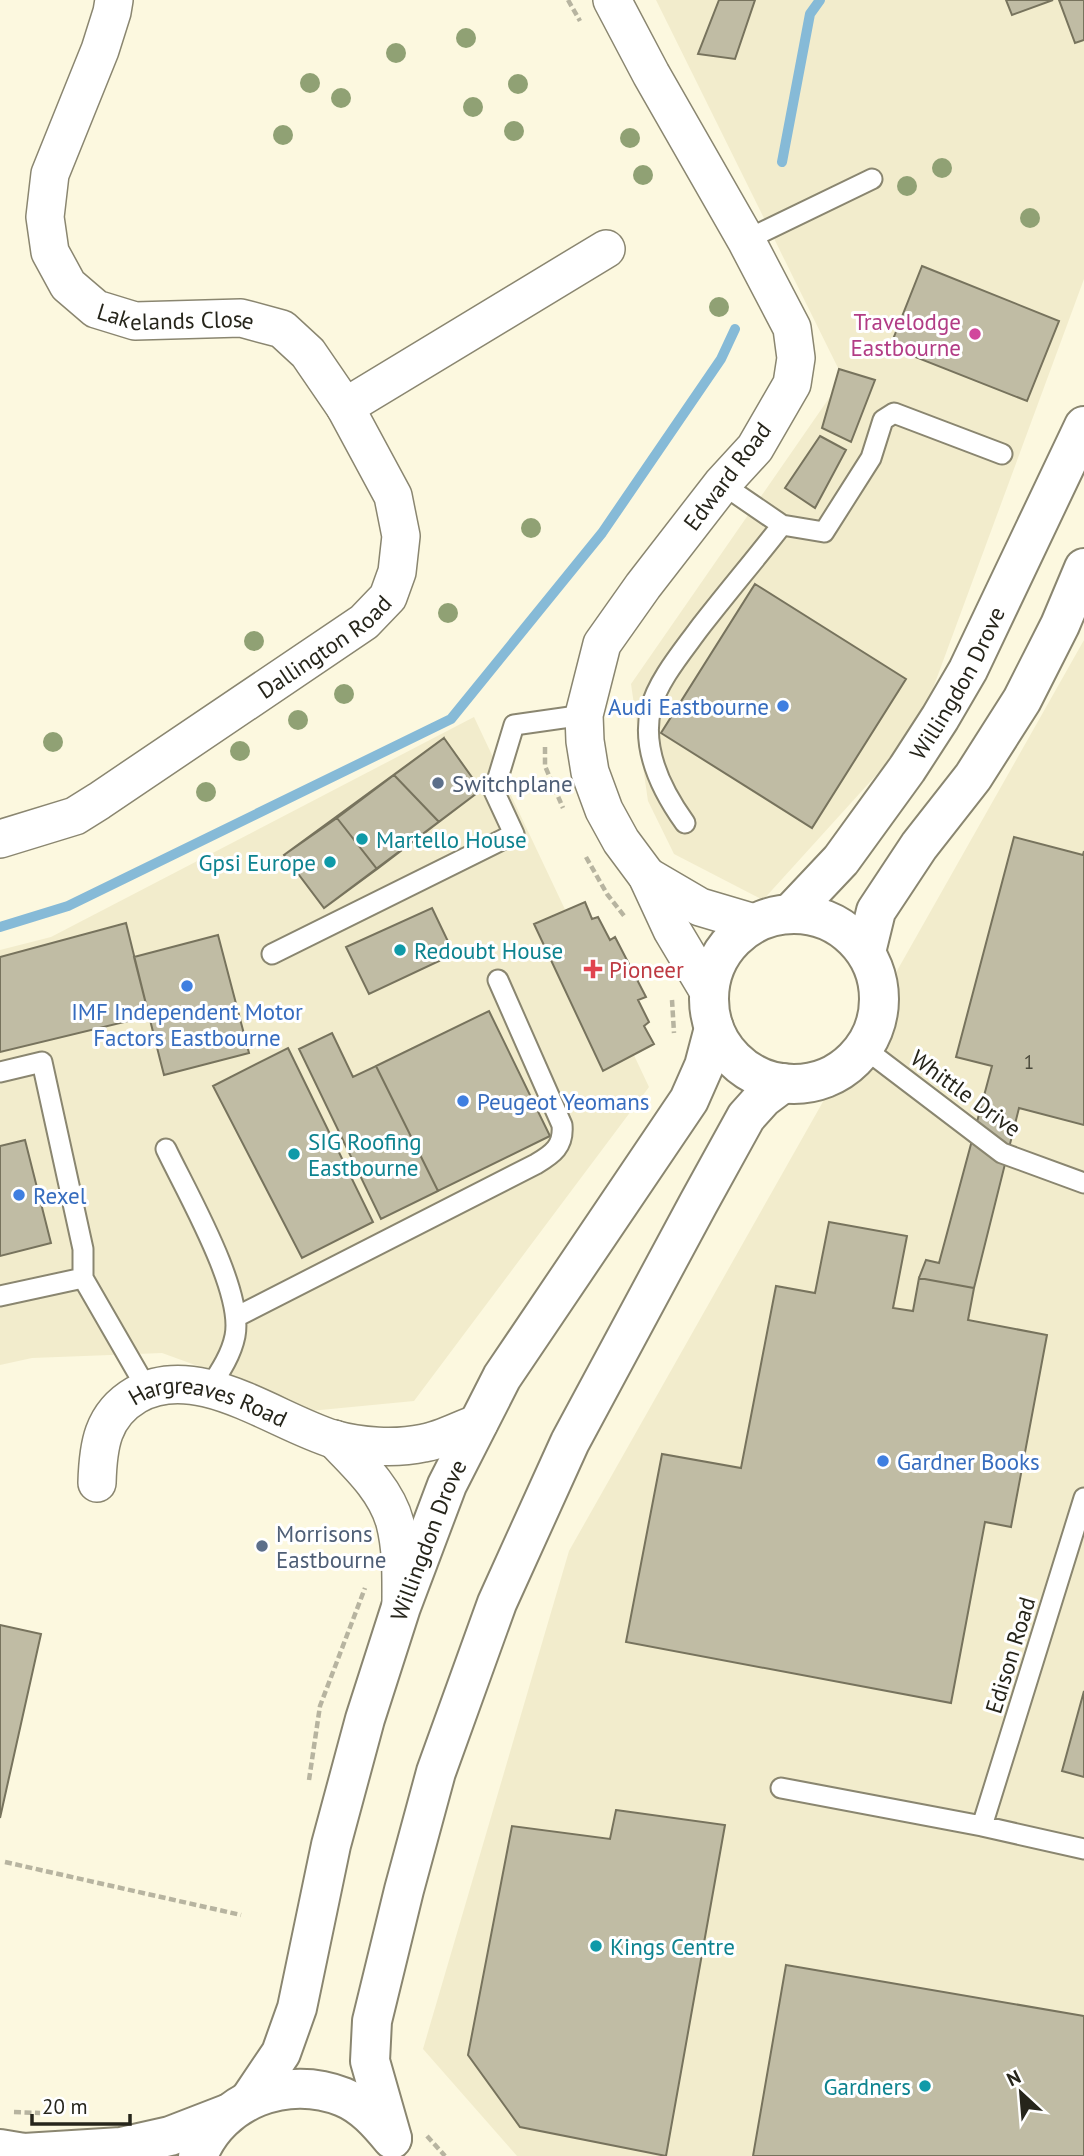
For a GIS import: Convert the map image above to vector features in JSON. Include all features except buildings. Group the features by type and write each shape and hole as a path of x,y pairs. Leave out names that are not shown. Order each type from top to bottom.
{"street":[{"name":"Lakelands Close","path":"114,0 100,50 50,174 45,217 50,253 68,285 96,309 135,321 241,318 282,329 308,353 345,407"},
{"name":"Edward Road","path":"612,0 792,328 796,358 793,384 755,448 722,484 602,644 583,715 590,772 604,810 621,841 647,876 711,1010"},
{"path":"345,407 606,249"},
{"name":"Dallington Road","path":"0,839 75,816 99,802 364,622 388,597 397,572 401,536 393,496 345,407"},
{"name":"Willingdon Drove","path":"791,913 841,860 940,718 968,670 1084,426"},
{"path":"866,952 876,911 919,846 973,777 1022,699 1084,568"},
{"name":"Edward Road","path":"647,876 700,907 754,923"},
{"path":"791,913 813,915 834,923 851,935 866,952 876,975 880,1000 875,1025 864,1048 848,1065 828,1077 806,1083 783,1083 761,1077 741,1066 725,1049 711,1010 716,964 732,940 754,923 791,913"},
{"name":"Willingdon Drove","path":"198,2156 204,2141 239,2107 281,2053 297,2008 331,1845 365,1720 401,1607 447,1485 510,1365 689,1100 704,1066 711,1010"},
{"path":"399,2151 370,2060 372,2021 436,1772 497,1603 570,1442 746,1117 763,1098 783,1083"},
{"name":"Hargreaves Road","path":"97,1482 97,1466 105,1427 121,1404 147,1389 185,1383 231,1396 334,1439 381,1446 424,1443 479,1423"},
{"name":"Hargreaves Road","path":"334,1439 366,1472 383,1497 395,1522 401,1559 401,1607"},
{"path":"19,2153 121,2147 170,2136 281,2089 313,2088 344,2097 371,2114 399,2151"}],"lane":[{"path":"746,240 872,179"},
{"path":"722,484 782,525 824,531 872,458 883,420 894,413 1002,454"},
{"path":"685,823 662,786 653,762 648,739 651,707 672,664 782,525"},
{"path":"272,954 514,834 494,791 514,725 583,715"},
{"path":"236,1317 536,1164 556,1150 562,1140 562,1125 498,980"},
{"name":"Whittle Drive","path":"864,1048 1002,1153 1084,1183"},
{"path":"0,1072 42,1062 83,1249 83,1278 147,1389"},
{"path":"166,1149 218,1258 236,1317 235,1337 225,1364 208,1390"},
{"path":"0,1296 83,1278"},
{"name":"Edison Road","path":"982,1826 1084,1498"},
{"path":"781,1788 982,1826 1084,1849"}],"path":[{"path":"568,0 582,23"},
{"path":"544,720 545,766 566,814"},
{"path":"582,849 607,894 630,923"},
{"path":"672,998 674,1035"},
{"path":"308,1787 320,1706 365,1587"},
{"path":"5,1862 241,1915"}],"shaded area":[{"path":"656,0 1084,0 1084,279 918,729 763,900 674,854 648,801 631,684 843,378"},
{"path":"1084,640 1084,2156 517,2156 423,2049 569,1551"},
{"path":"474,717 649,1087 414,1401 310,1411 245,1383 162,1353 32,1358 0,1365 0,950 51,937"}],"waterway":[{"path":"782,162 810,14 820,0"},
{"path":"0,927 68,906 451,719 602,533 721,359 735,329"}],"place":[{"name":"Travelodge Eastbourne","path":"975,334"},
{"name":"Audi Eastbourne","path":"783,706"},
{"name":"Switchplane","path":"438,783"},
{"name":"Martello House","path":"362,839"},
{"name":"Gpsi Europe","path":"330,862"},
{"name":"Redoubt House","path":"400,950"},
{"name":"Pioneer","path":"593,969"},
{"name":"IMF Independent Motor Factors Eastbourne","path":"187,986"},
{"name":"Peugeot Yeomans","path":"463,1101"},
{"name":"SIG Roofing Eastbourne","path":"294,1154"},
{"name":"Rexel","path":"19,1195"},
{"name":"Gardner Books","path":"883,1461"},
{"name":"Morrisons Eastbourne","path":"262,1546"},
{"name":"Kings Centre","path":"596,1946"},
{"name":"Gardners","path":"925,2086"}]}
